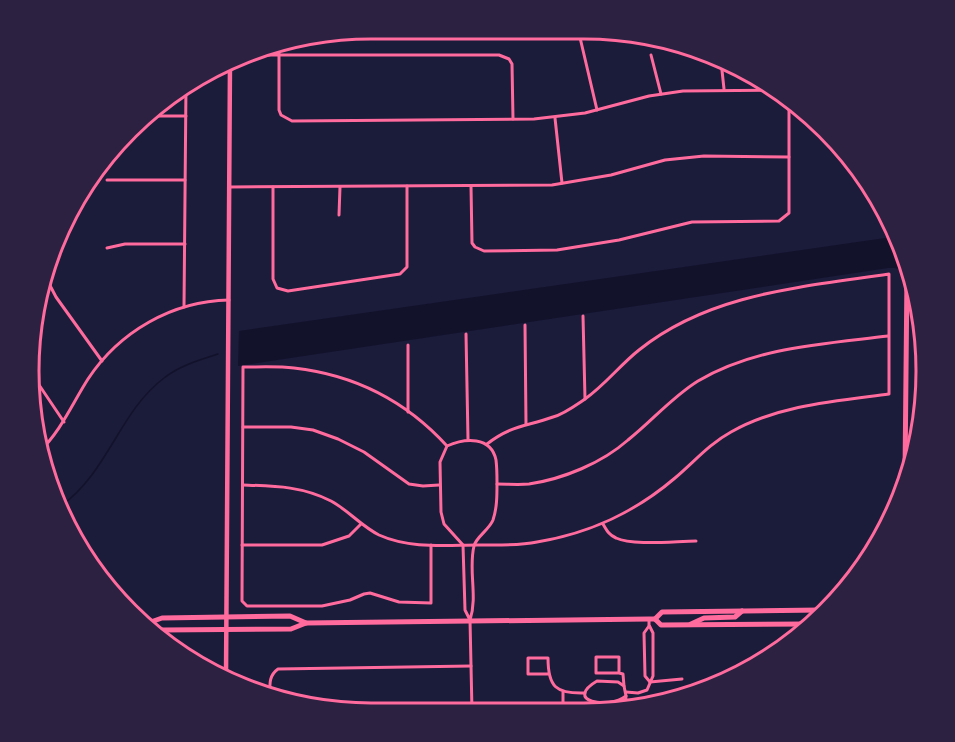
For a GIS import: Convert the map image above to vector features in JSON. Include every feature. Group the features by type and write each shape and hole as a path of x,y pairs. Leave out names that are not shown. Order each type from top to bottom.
{"main road":[{"path":"226,670 230,70"},
{"path":"905,456 907,293"},
{"path":"651,621 662,612 815,610"},
{"path":"689,625 704,618 735,617 742,611"},
{"path":"153,622 162,618 290,616 306,623"},
{"path":"164,630 291,629 306,623 470,620 651,621 662,625 799,624"}],"street":[{"path":"580,39 597,110"},
{"path":"279,52 279,110 281,115 292,121 555,118 683,91 760,90"},
{"path":"268,56 499,55 509,59 512,64 513,119"},
{"path":"651,55 661,94"},
{"path":"722,69 724,90"},
{"path":"184,307 186,96"},
{"path":"471,186 472,243 484,251 556,250 620,240 692,222 779,221 789,213 789,110"},
{"path":"159,116 186,116"},
{"path":"555,118 562,183"},
{"path":"229,186 471,186 562,183 611,176 665,160 704,156 789,157"},
{"path":"107,180 185,180"},
{"path":"339,216 340,186"},
{"path":"273,187 273,279 278,288 288,291 404,272 407,267 407,186"},
{"path":"107,248 125,244 184,244"},
{"path":"243,485 289,486 310,492 331,501 361,524 379,534 396,540 431,545 535,543 603,524 629,511 651,496 706,448 753,421 783,410 812,404 889,394 889,274 756,295 720,306 675,327 639,350 585,399 555,417 510,428 487,444"},
{"path":"50,285 56,297 102,361"},
{"path":"47,443 64,422 88,379 102,361 134,332 156,318 184,307 214,300 229,300"},
{"path":"583,316 585,399"},
{"path":"525,325 526,424"},
{"path":"466,334 468,440"},
{"path":"497,484 528,484 555,478 605,457 627,441 675,398 698,382 755,357 794,347 889,336"},
{"path":"408,345 408,412"},
{"path":"431,545 431,603 399,602 370,593 322,606 248,606 242,601 243,367 294,368 342,377 382,392 427,424 447,446"},
{"path":"40,386 64,422"},
{"path":"243,427 291,427 312,430 338,439 364,452 410,484 439,485"},
{"path":"447,446 468,440 487,444 494,452 496,462 497,505 492,522 474,545 474,609 470,620 472,703"},
{"path":"447,446 440,462 441,512 444,524 463,545 465,610 470,620"},
{"path":"242,545 322,545 349,536 361,524"},
{"path":"603,524 614,538 626,542 696,541"},
{"path":"650,682 645,676 644,633 651,621"},
{"path":"617,701 626,694 647,690 653,676 651,621"},
{"path":"619,673 596,673 596,657 619,657 619,673 622,674 626,700"},
{"path":"548,674 528,675 528,658 548,658 548,674 559,690 585,693"},
{"path":"270,687 273,672 278,669 471,666"},
{"path":"650,682 682,679"},
{"path":"592,703 585,693 588,686 597,681 612,681 624,686"},
{"path":"563,692 563,703"}],"shaded area":[{"path":"888,238 900,269 888,268 238,366 239,331"}],"waterway":[{"path":"66,502 91,476 124,424 149,392 176,370 218,354"}]}
